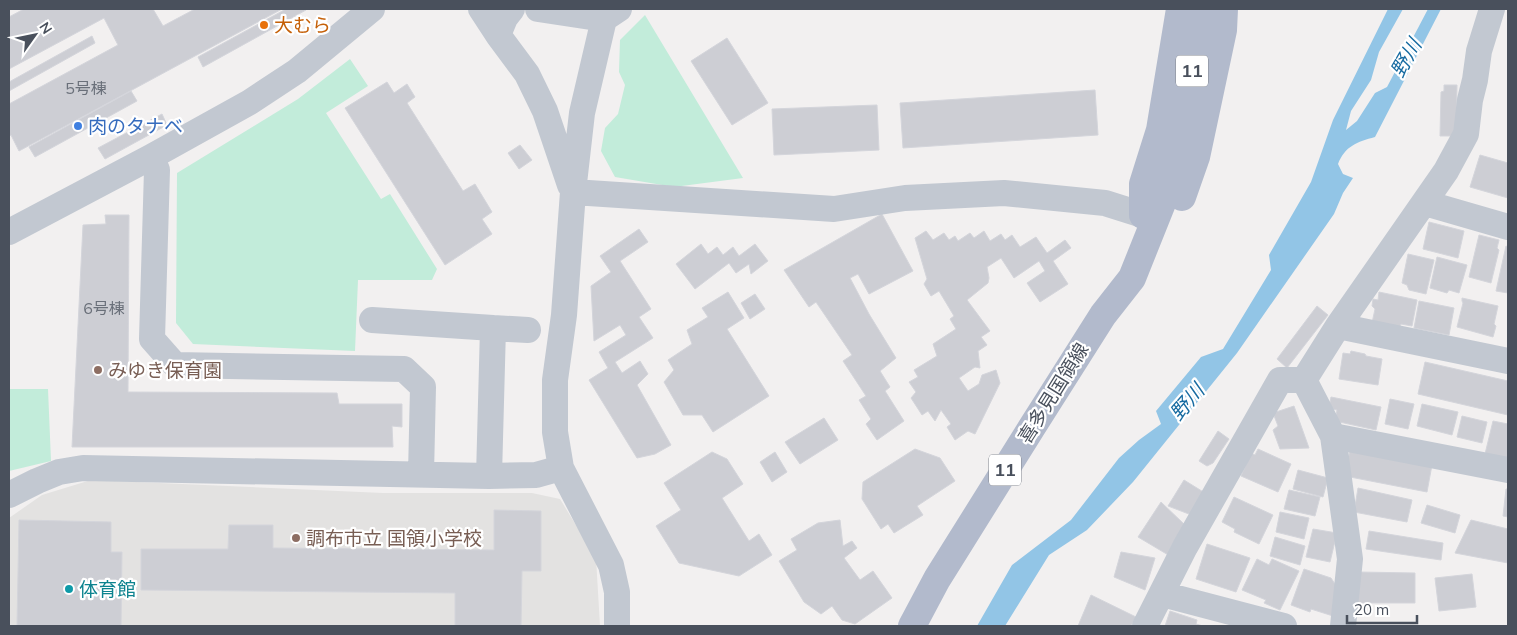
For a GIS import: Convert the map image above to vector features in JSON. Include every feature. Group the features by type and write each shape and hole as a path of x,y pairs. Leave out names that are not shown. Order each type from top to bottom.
{"main road":[{"name":"11","path":"1143,215 1143,184 1160,130 1180,9"},
{"name":"喜多見国領線","path":"912,626 937,580 1103,315 1132,278 1174,173 1179,133 1192,76 1203,9"},
{"name":"11","path":"1132,278 1143,278 1151,273 1164,247 1196,157 1223,30 1224,9"},
{"name":"喜多見国領線","path":"1103,315 1143,215 1179,133"}],"street":[{"path":"9,232 250,102 297,71 372,9"},
{"path":"481,9 527,74 545,112 573,192"},
{"path":"498,35 505,18 512,9"},
{"path":"538,9 611,14 582,113 573,192 564,315 555,380 555,432 561,468 611,565 616,592 617,626"},
{"path":"1304,380 1338,326 1425,203 1446,171 1466,134 1479,51 1492,9"},
{"path":"545,112 560,120 570,119 582,113"},
{"path":"151,157 157,170 152,339 175,365 404,369 423,387 421,474"},
{"path":"573,192 834,209 905,198 1004,193 1105,203 1143,215"},
{"path":"1425,203 1508,227"},
{"path":"372,320 528,330"},
{"path":"1338,326 1508,361"},
{"path":"489,476 493,328"},
{"path":"1145,626 1194,531 1280,380 1304,380"},
{"path":"1304,380 1333,436 1350,559 1343,626"},
{"path":"1333,436 1508,470"},
{"path":"9,495 59,472 83,468 489,476 536,475 561,468"},
{"path":"1162,594 1284,626"}],"shaded area":[{"name":"調布市立 国領小学校","path":"91,480 383,493 532,493 560,499 596,558 600,626 9,626 9,518 42,495"}],"green space":[{"path":"645,15 743,178 674,187 615,177 601,151 605,128 618,114 625,85 619,72 620,40"},
{"path":"350,59 368,86 326,113 381,199 390,194 437,269 432,280 358,280 355,351 193,344 176,323 177,173 298,99"},
{"path":"9,389 48,389 51,461 9,471"}],"water":[{"name":"野川","path":"1388,9 1403,9 1379,52 1371,80 1351,111 1346,130 1357,121 1375,93 1387,87 1428,9 1441,9 1375,137 1352,146 1341,158 1338,164 1343,174 1353,178 1343,193 1334,214 1237,353 1133,482 1087,530 1049,555 1005,626 977,626 1012,565 1071,520 1119,458 1161,424 1156,411 1201,357 1223,349 1271,270 1269,255 1311,182 1333,120"}],"building":[{"path":"24,9 153,9 163,26 195,9 282,9 19,151 11,135 9,136 9,104 118,45 104,18 9,69 9,17"},
{"path":"286,9 306,10 203,67 198,57"},
{"path":"92,36 95,43 9,91 9,82"},
{"path":"727,38 768,103 732,125 691,61"},
{"path":"387,82 394,93 407,84 415,97 407,103 463,191 475,184 492,212 482,219 492,234 445,265 345,108"},
{"path":"1444,85 1457,85 1456,136 1440,136 1441,92 1444,91"},
{"path":"1095,90 1098,135 903,148 900,103"},
{"path":"131,91 137,101 35,157 29,147"},
{"path":"877,105 879,150 774,155 772,109"},
{"path":"162,114 167,125 105,159 98,148"},
{"path":"520,145 532,160 519,169 508,153"},
{"path":"1480,155 1508,163 1508,198 1470,187"},
{"path":"882,214 913,271 869,294 858,274 850,278 896,358 880,371 890,387 885,391 904,421 877,440 866,424 871,419 859,400 866,396 843,361 852,355 816,302 809,307 784,270"},
{"path":"105,215 129,215 128,392 337,393 339,404 402,404 402,427 392,426 393,447 72,447 83,225 106,224"},
{"path":"1429,222 1464,231 1458,258 1423,249"},
{"path":"639,229 648,242 620,261 651,309 639,317 653,338 615,362 622,373 640,361 648,374 637,385 671,445 655,454 637,458 589,380 608,368 599,352 626,335 620,325 594,341 591,286 611,272 600,256"},
{"path":"926,231 933,240 944,233 949,240 955,236 958,241 970,233 974,238 984,231 990,241 1001,234 1005,240 1012,235 1020,247 1036,237 1047,253 1065,240 1071,248 1053,261 1068,284 1040,302 1027,283 1045,271 1039,261 1014,278 1001,258 987,267 988,283 967,300 990,331 981,337 987,345 978,351 980,368 975,367 959,378 968,391 979,384 982,375 996,370 1000,383 975,434 968,431 955,440 947,427 951,424 941,410 935,421 928,411 922,415 911,398 916,392 909,382 918,377 914,370 937,356 933,344 956,329 950,319 954,316 939,291 931,296 924,284 927,279 915,238"},
{"path":"1479,235 1499,240 1497,248 1499,250 1491,283 1469,277"},
{"path":"701,244 708,254 717,247 723,255 733,247 739,256 755,244 768,261 751,274 749,264 736,273 729,263 695,289 676,264"},
{"path":"1506,246 1508,247 1508,293 1496,291"},
{"path":"1408,254 1434,260 1426,294 1409,290 1407,285 1402,283"},
{"path":"1437,257 1467,265 1459,293 1449,290 1447,293 1430,288"},
{"path":"728,292 744,318 727,329 769,396 713,432 702,415 683,415 664,382 674,370 668,360 692,344 687,330 708,317 702,308"},
{"path":"1379,292 1417,300 1412,326 1401,324 1399,328 1372,323 1375,309 1372,306 1373,299 1378,300"},
{"path":"755,294 765,309 750,319 741,303"},
{"path":"1462,298 1498,306 1493,337 1457,327 1463,303"},
{"path":"1419,301 1454,308 1449,335 1414,328"},
{"path":"1317,306 1328,315 1287,368 1277,359"},
{"path":"1351,351 1382,359 1378,385 1339,379 1343,353 1350,354"},
{"path":"1425,362 1508,381 1508,415 1418,394"},
{"path":"1331,397 1381,407 1376,430 1335,421 1337,410 1329,408"},
{"path":"1390,399 1414,404 1408,429 1385,424"},
{"path":"1422,404 1458,412 1452,435 1417,426"},
{"path":"1294,406 1309,448 1280,449 1273,430 1278,426 1273,413"},
{"path":"1462,416 1487,422 1482,443 1457,437"},
{"path":"824,418 838,440 800,464 785,442"},
{"path":"1493,421 1508,424 1508,459 1485,454"},
{"path":"1218,431 1229,439 1213,463 1207,466 1199,461"},
{"path":"915,449 940,458 955,481 917,506 923,515 894,533 888,524 881,529 862,499 863,482"},
{"path":"1258,449 1291,464 1278,492 1241,476 1251,453 1255,455"},
{"path":"1350,449 1432,465 1427,492 1345,476"},
{"path":"712,452 727,459 743,484 722,498 749,541 759,534 772,555 739,576 679,563 656,526 681,510 664,483"},
{"path":"775,452 787,472 772,482 760,462"},
{"path":"1298,470 1328,478 1323,497 1293,489"},
{"path":"1184,480 1205,493 1194,516 1168,506"},
{"path":"1358,488 1412,500 1407,522 1354,512"},
{"path":"1506,489 1508,489 1508,517 1503,516"},
{"path":"1289,490 1320,497 1315,516 1284,509"},
{"path":"1234,497 1273,515 1259,544 1234,532 1235,529 1222,522"},
{"path":"1161,502 1184,524 1170,556 1138,537"},
{"path":"1427,505 1460,515 1455,533 1421,523"},
{"path":"494,510 541,511 541,571 522,571 521,626 455,626 455,593 141,590 141,549 228,549 229,525 273,525 273,548 494,550"},
{"path":"1280,512 1309,518 1304,539 1276,532"},
{"name":"体育館","path":"19,520 111,522 111,552 122,552 121,626 17,626"},
{"path":"840,520 843,546 852,541 857,548 844,558 860,580 873,571 892,598 855,624 842,620 832,606 821,614 804,602 779,561 797,550 791,539 818,523"},
{"path":"1471,520 1508,529 1508,563 1455,553"},
{"path":"1313,529 1337,533 1330,562 1306,557"},
{"path":"1369,531 1443,543 1441,560 1366,549"},
{"path":"1275,537 1305,546 1300,565 1270,556"},
{"path":"1207,544 1250,558 1236,592 1196,579"},
{"path":"1121,552 1155,558 1145,590 1114,577"},
{"path":"1257,559 1269,565 1272,559 1299,571 1280,610 1264,603 1266,600 1242,590"},
{"path":"1304,569 1331,578 1341,593 1333,616 1311,609 1310,612 1291,605"},
{"path":"1358,572 1415,573 1415,603 1357,603"},
{"path":"1472,574 1476,607 1439,611 1435,578"},
{"path":"1091,595 1136,617 1131,626 1078,626"},
{"path":"1170,611 1197,620 1196,624 1203,626 1165,626"}],"place":[{"name":"大むら","path":"264,25"},
{"name":"肉のタナベ","path":"78,126"},
{"name":"みゆき保育園","path":"98,370"},
{"name":"調布市立 国領小学校","path":"296,538"},
{"name":"体育館","path":"69,589"}]}
